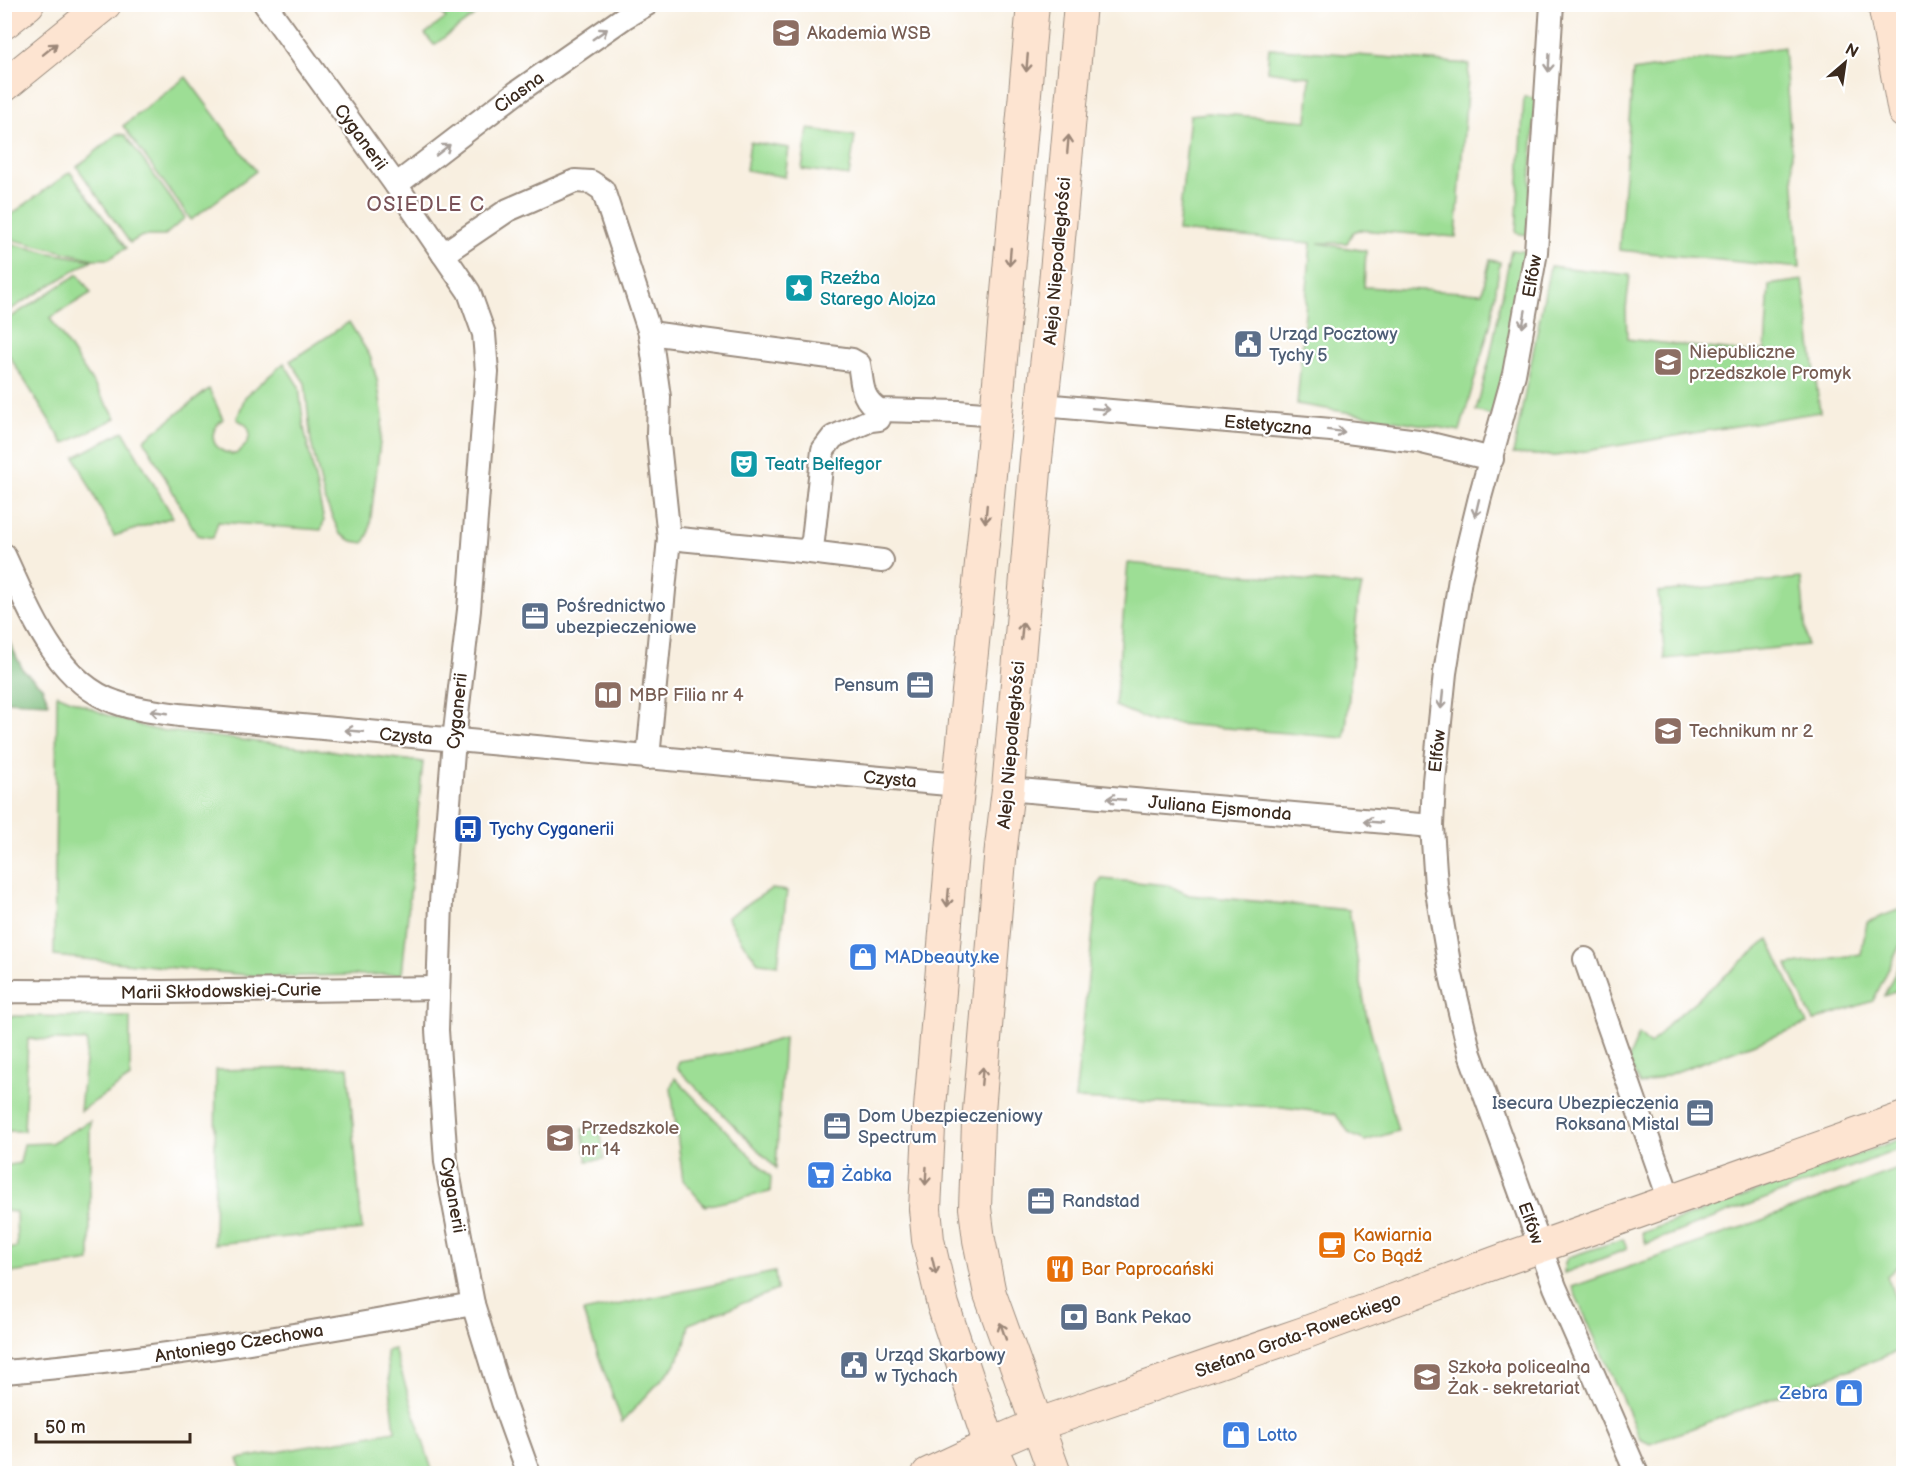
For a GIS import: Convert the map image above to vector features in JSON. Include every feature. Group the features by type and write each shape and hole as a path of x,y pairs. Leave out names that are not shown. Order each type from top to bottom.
{"street":[{"path":"4,23 28,4"},
{"path":"4,86 105,4"},
{"name":"Cyganerii","path":"265,4 396,185 469,292 484,334 487,372 469,610 454,740 441,902 437,1030 446,1162 473,1304 502,1402 529,1473"},
{"name":"Ciasna","path":"396,185 516,93 625,16 647,4"},
{"path":"1003,1473 990,1444 943,1305 928,1240 925,1209 930,1108 953,840 996,415 1033,4"},
{"name":"Aleja Niepodległości","path":"1055,1473 990,1294 975,1208 978,1123 1001,847 1080,4"},
{"name":"Elfów","path":"1552,4 1536,252 1514,374 1480,497 1458,591 1445,673 1434,781 1432,826 1436,886 1451,975 1470,1054 1539,1247 1637,1473"},
{"path":"1884,4 1904,112"},
{"path":"443,254 508,210 575,182 591,182 603,190 650,333 659,396 658,434 669,538 648,758"},
{"path":"650,333 852,360 859,364 864,396 868,403 879,410 996,415"},
{"path":"1001,350 1015,344 1030,346 1041,353 1047,364"},
{"name":"Estetyczna","path":"1042,405 1331,430 1418,441 1492,459"},
{"path":"802,551 809,548 813,540 824,450 833,437 871,420 879,419"},
{"path":"991,463 1000,471 1013,474 1026,470 1036,459"},
{"path":"669,538 882,561"},
{"name":"Czysta","path":"4,555 35,622 50,648 74,675 113,702 153,712 959,785"},
{"path":"966,723 982,715 996,716 1007,724 1012,740"},
{"name":"Juliana Ejsmonda","path":"1008,789 1432,826"},
{"path":"953,840 962,852 977,858 990,855 1001,847"},
{"path":"1584,959 1670,1201"},
{"name":"Marii Skłodowskiej-Curie","path":"4,993 15,991 162,992 438,988"},
{"name":"Stefana Grota-Roweckiego","path":"928,1473 1036,1425 1305,1333 1539,1247 1904,1118"},
{"name":"Antoniego Czechowa","path":"4,1372 89,1365 209,1349 473,1304"}],"green space":[{"path":"435,5 489,5 434,45 425,34 446,18"},
{"path":"1784,47 1800,268 1619,250 1633,71"},
{"path":"1269,48 1469,64 1456,237 1358,230 1353,232 1347,243 1318,243 1366,251 1364,287 1482,293 1490,260 1500,262 1491,322 1460,431 1297,404 1311,243 1178,231 1190,115 1209,113 1307,121 1310,77 1267,71"},
{"path":"186,77 256,171 191,220 123,126"},
{"path":"1524,97 1536,98 1527,235 1516,233"},
{"path":"808,129 855,136 849,176 802,169"},
{"path":"117,134 125,135 185,218 164,236 142,236 130,243 77,167"},
{"path":"750,142 789,148 785,177 746,170"},
{"path":"70,172 126,248 109,259 93,259 5,238 5,219"},
{"path":"5,242 50,253 92,260 5,313"},
{"path":"1511,250 1530,252 1509,373 1493,416 1476,411 1490,357"},
{"name":"Niepubliczne przedszkole Promyk","path":"1550,266 1630,275 1626,309 1627,339 1743,352 1765,350 1769,285 1803,280 1820,412 1556,456 1513,454"},
{"path":"78,274 91,293 50,318 116,418 64,444 5,349 5,321"},
{"path":"349,322 370,356 377,380 383,417 369,533 364,543 352,541 340,534 325,501 311,442 305,383 290,361"},
{"path":"284,363 299,387 304,428 324,521 321,530 218,522 213,538 197,535 144,440 209,389 223,419 214,430 214,442 222,451 236,454 246,445 249,436 248,428 237,419 245,397"},
{"path":"123,431 173,517 114,536 75,457"},
{"path":"1128,563 1362,586 1358,602 1345,738 1154,722 1115,706"},
{"path":"1801,578 1807,645 1665,659 1658,592"},
{"path":"5,633 23,670 42,687 49,703 5,701"},
{"path":"57,694 107,715 151,729 423,762 402,974 267,977 54,956"},
{"path":"1102,879 1168,885 1189,895 1349,910 1366,1013 1398,1131 1365,1141 1350,1134 1335,1114 1282,1107 1075,1099 1098,884"},
{"path":"771,889 787,891 778,965 759,963 727,917"},
{"path":"1903,908 1903,939 1873,1001 1813,1021 1787,965 1861,954 1867,922"},
{"path":"1769,939 1807,1024 1640,1085 1628,1060 1639,1034 1650,1045 1669,1023"},
{"path":"1903,956 1903,989 1884,996"},
{"path":"5,1016 130,1017 130,1078 80,1111 87,1041 28,1039 24,1131 5,1131"},
{"path":"784,1038 776,1168 677,1068 679,1061 733,1052"},
{"path":"348,1067 362,1230 214,1244 216,1070"},
{"path":"675,1078 771,1177 770,1192 705,1206 683,1180 671,1088"},
{"path":"90,1121 90,1261 5,1274 5,1250 17,1247 16,1212 5,1211 5,1166 20,1163 24,1144 51,1143"},
{"path":"600,1127 604,1159 587,1161 582,1129"},
{"path":"1903,1138 1903,1148 1646,1244 1642,1233"},
{"path":"1903,1167 1903,1262 1887,1276 1903,1320 1902,1350 1650,1444 1640,1439 1572,1287 1746,1226"},
{"path":"1623,1239 1627,1249 1564,1273 1565,1262 1569,1257"},
{"path":"775,1272 777,1290 689,1324 685,1344 675,1365 622,1422 583,1312"},
{"path":"394,1349 433,1473 244,1473 238,1459 395,1431 386,1351"}],"place":[{"name":"Akademia WSB","path":"786,33"},
{"name":"Rzeźba Starego Alojza","path":"799,288"},
{"name":"Urząd Pocztowy Tychy 5","path":"1248,344"},
{"name":"Niepubliczne przedszkole Promyk","path":"1668,362"},
{"name":"Teatr Belfegor","path":"744,464"},
{"name":"Pośrednictwo ubezpieczeniowe","path":"535,616"},
{"name":"Pensum","path":"920,685"},
{"name":"MBP Filia nr 4","path":"608,695"},
{"name":"Technikum nr 2","path":"1668,731"},
{"name":"Tychy Cyganerii","path":"468,829"},
{"name":"MADbeauty.ke","path":"863,957"},
{"name":"Isecura Ubezpieczenia Roksana Mistal","path":"1700,1113"},
{"name":"Dom Ubezpieczeniowy Spectrum","path":"837,1126"},
{"name":"Przedszkole nr 14","path":"560,1138"},
{"name":"Żabka","path":"821,1175"},
{"name":"Randstad","path":"1041,1201"},
{"name":"Kawiarnia Co Bądź","path":"1332,1245"},
{"name":"Bar Paprocański","path":"1060,1269"},
{"name":"Bank Pekao","path":"1074,1317"},
{"name":"Urząd Skarbowy w Tychach","path":"854,1365"},
{"name":"Szkoła policealna Żak - sekretariat","path":"1427,1377"},
{"name":"Zebra","path":"1849,1393"},
{"name":"Lotto","path":"1236,1435"}],"district":[{"name":"OSIEDLE C","path":"426,204"}]}
